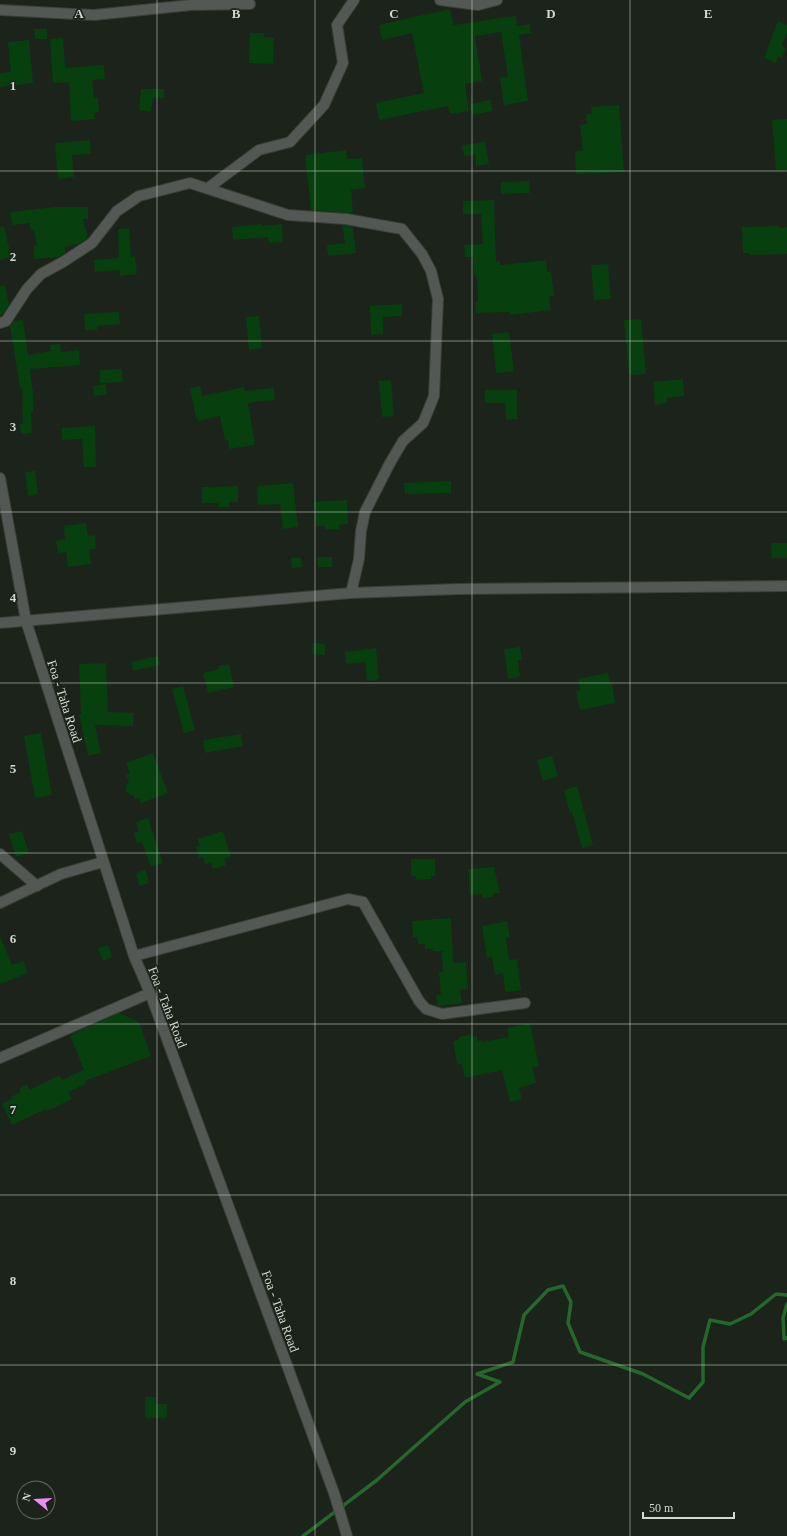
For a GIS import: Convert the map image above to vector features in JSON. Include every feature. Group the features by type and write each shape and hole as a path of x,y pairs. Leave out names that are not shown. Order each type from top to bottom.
{"street":[{"path":"208,188 259,150 290,142 324,105 343,63 337,25 354,0"},
{"path":"440,0 478,6 497,0"},
{"path":"0,10 94,15 191,5 250,4"},
{"path":"0,322 6,321 27,289 41,274 92,243 117,211 139,196 190,183 288,215 346,219 402,229 422,254 431,271 438,300 434,396 423,423 403,441 365,512 351,594"},
{"name":"Foa - Taha Road","path":"0,478 26,621 103,862 134,956 150,993 334,1493 347,1536"},
{"path":"0,623 351,594 458,589 787,586"},
{"path":"0,854 37,886"},
{"path":"0,903 61,874 103,862"},
{"path":"134,956 348,899 363,902 419,1001 426,1009 442,1014 525,1003"},
{"path":"0,1058 150,993"}],"building":[{"path":"450,9 454,25 516,16 517,26 530,24 531,33 519,35 528,101 504,105 500,78 508,77 501,32 475,36 482,81 465,84 469,111 450,114 448,106 379,120 376,103 424,93 412,33 382,40 379,25"},
{"path":"778,21 787,25 787,33 782,46 786,48 782,58 778,56 776,63 764,58"},
{"path":"34,29 47,29 47,39 35,39"},
{"path":"250,33 264,33 264,37 274,38 273,64 249,63"},
{"path":"63,38 65,68 104,65 105,79 92,80 94,98 98,97 99,112 94,113 95,119 71,121 69,82 53,83 50,39"},
{"path":"29,40 33,83 0,87 0,73 11,72 8,42"},
{"path":"141,89 164,89 164,98 153,98 151,112 139,110"},
{"path":"491,100 492,111 472,115 470,104"},
{"path":"619,105 624,172 576,174 575,151 583,150 580,125 587,124 586,114 592,114 591,107"},
{"path":"787,119 787,170 776,171 772,120"},
{"path":"90,140 91,154 72,155 74,177 58,179 55,143"},
{"path":"485,142 489,164 476,166 475,155 464,156 462,145"},
{"path":"346,150 347,159 362,158 365,188 351,190 353,212 311,210 305,155"},
{"path":"529,181 530,193 501,194 501,182"},
{"path":"494,200 496,262 500,261 500,265 546,260 547,272 551,271 554,296 549,296 551,310 510,315 510,312 476,313 475,302 478,301 477,275 474,276 473,257 465,257 464,245 483,244 481,214 463,214 463,201"},
{"path":"55,207 88,207 88,219 83,219 88,238 80,243 65,247 65,253 58,257 34,259 34,246 37,245 34,231 30,228 30,223 12,225 10,212"},
{"path":"262,224 262,226 282,224 283,242 269,243 268,237 233,240 232,227"},
{"path":"342,225 353,227 356,253 328,256 327,245 345,243"},
{"path":"4,226 11,257 0,260 0,227"},
{"path":"779,226 779,228 787,227 787,254 750,255 750,253 743,253 742,227"},
{"path":"129,228 131,257 135,256 137,274 120,276 120,270 95,272 94,260 119,258 118,229"},
{"path":"608,264 611,299 594,300 591,265"},
{"path":"0,286 5,286 9,305 2,315 0,315"},
{"path":"402,304 402,316 383,317 383,334 371,335 370,306"},
{"path":"119,312 120,324 97,326 97,330 85,330 84,314"},
{"path":"259,316 262,348 249,350 246,317"},
{"path":"641,319 646,374 629,375 624,320"},
{"path":"23,320 28,355 51,351 50,345 60,344 61,352 79,350 80,365 30,369 33,393 33,412 31,412 32,433 21,434 20,424 23,424 22,388 20,388 10,326 14,321"},
{"path":"509,332 514,371 496,373 492,334"},
{"path":"122,369 123,382 100,383 100,370"},
{"path":"683,379 684,396 667,398 667,403 655,405 653,382"},
{"path":"391,380 394,416 382,417 379,381"},
{"path":"106,384 107,394 94,396 93,386"},
{"path":"200,386 202,396 244,387 245,391 274,388 275,400 248,403 255,445 229,449 228,440 225,441 220,416 198,421 197,417 196,418 190,388"},
{"path":"485,390 517,390 517,419 506,420 505,403 485,403"},
{"path":"95,426 96,467 84,467 82,439 62,440 62,428"},
{"path":"35,471 38,494 28,496 25,472"},
{"path":"451,481 451,493 405,494 404,483"},
{"path":"293,483 298,527 283,529 280,504 258,505 257,486"},
{"path":"238,486 238,502 229,502 229,507 218,507 218,503 202,503 202,487"},
{"path":"347,500 348,524 339,525 339,529 325,530 325,526 316,526 314,502"},
{"path":"86,523 88,536 95,535 96,549 89,550 91,564 68,567 66,552 58,553 56,541 65,539 64,526"},
{"path":"772,543 787,543 787,558 771,558"},
{"path":"317,557 332,557 332,567 318,567"},
{"path":"291,558 301,558 302,567 292,568"},
{"path":"313,643 325,644 325,655 312,654"},
{"path":"520,647 522,660 518,660 520,677 508,679 504,649"},
{"path":"376,648 379,679 367,681 365,662 346,664 345,652"},
{"path":"158,656 160,665 133,671 131,662"},
{"path":"106,663 108,712 134,713 133,726 95,725 101,753 88,756 79,714 81,714 79,664"},
{"path":"229,664 234,687 208,693 203,673 219,669 219,666"},
{"path":"608,673 610,683 612,682 615,703 580,710 576,691 580,690 578,679"},
{"path":"183,686 195,730 184,733 172,689"},
{"path":"41,733 52,795 35,798 24,736"},
{"path":"241,734 243,746 205,753 203,740"},
{"path":"153,753 168,793 141,803 139,798 135,799 134,796 126,792 126,786 129,782 126,775 130,774 126,763"},
{"path":"552,756 558,776 543,781 537,760"},
{"path":"577,786 593,845 582,848 564,790"},
{"path":"148,818 163,863 151,867 142,842 137,843 134,833 139,831 136,822"},
{"path":"22,831 29,853 16,857 9,834"},
{"path":"223,831 231,857 224,859 226,865 213,869 211,863 205,864 203,857 199,858 196,847 200,846 198,839"},
{"path":"411,859 435,859 435,876 431,876 431,879 416,880 416,876 411,876"},
{"path":"494,867 500,893 493,893 493,897 482,898 482,894 470,895 468,869"},
{"path":"146,870 149,883 139,886 136,873"},
{"path":"451,918 453,963 466,962 468,989 460,990 462,1003 438,1006 436,995 441,994 439,972 443,972 442,951 425,949 425,944 418,944 417,937 413,937 412,921"},
{"path":"507,921 510,937 506,938 509,960 517,959 521,990 505,992 503,973 495,975 492,957 487,958 482,926"},
{"path":"0,936 12,965 23,961 28,973 0,984"},
{"path":"108,945 112,957 103,961 98,948"},
{"path":"119,1013 139,1022 151,1056 85,1081 86,1084 68,1092 72,1099 12,1125 2,1104 21,1092 19,1089 27,1084 30,1090 60,1075 62,1080 84,1070 70,1035"},
{"path":"530,1023 539,1066 532,1067 536,1083 519,1088 522,1099 510,1102 502,1070 465,1078 462,1064 457,1064 453,1041 459,1040 459,1037 471,1034 471,1037 477,1036 478,1041 482,1040 482,1042 509,1037 507,1028"},
{"path":"145,1397 156,1397 155,1404 167,1404 167,1418 145,1418"}],"waterway":[{"path":"303,1536 377,1480 465,1402 500,1382 477,1374 513,1362 524,1315 548,1290 563,1286 571,1302 568,1323 580,1352 643,1374 689,1398 703,1382 703,1347 710,1320 730,1324 751,1314 776,1294 787,1295"},
{"path":"787,1304 783,1318 784,1339 787,1338"}]}
